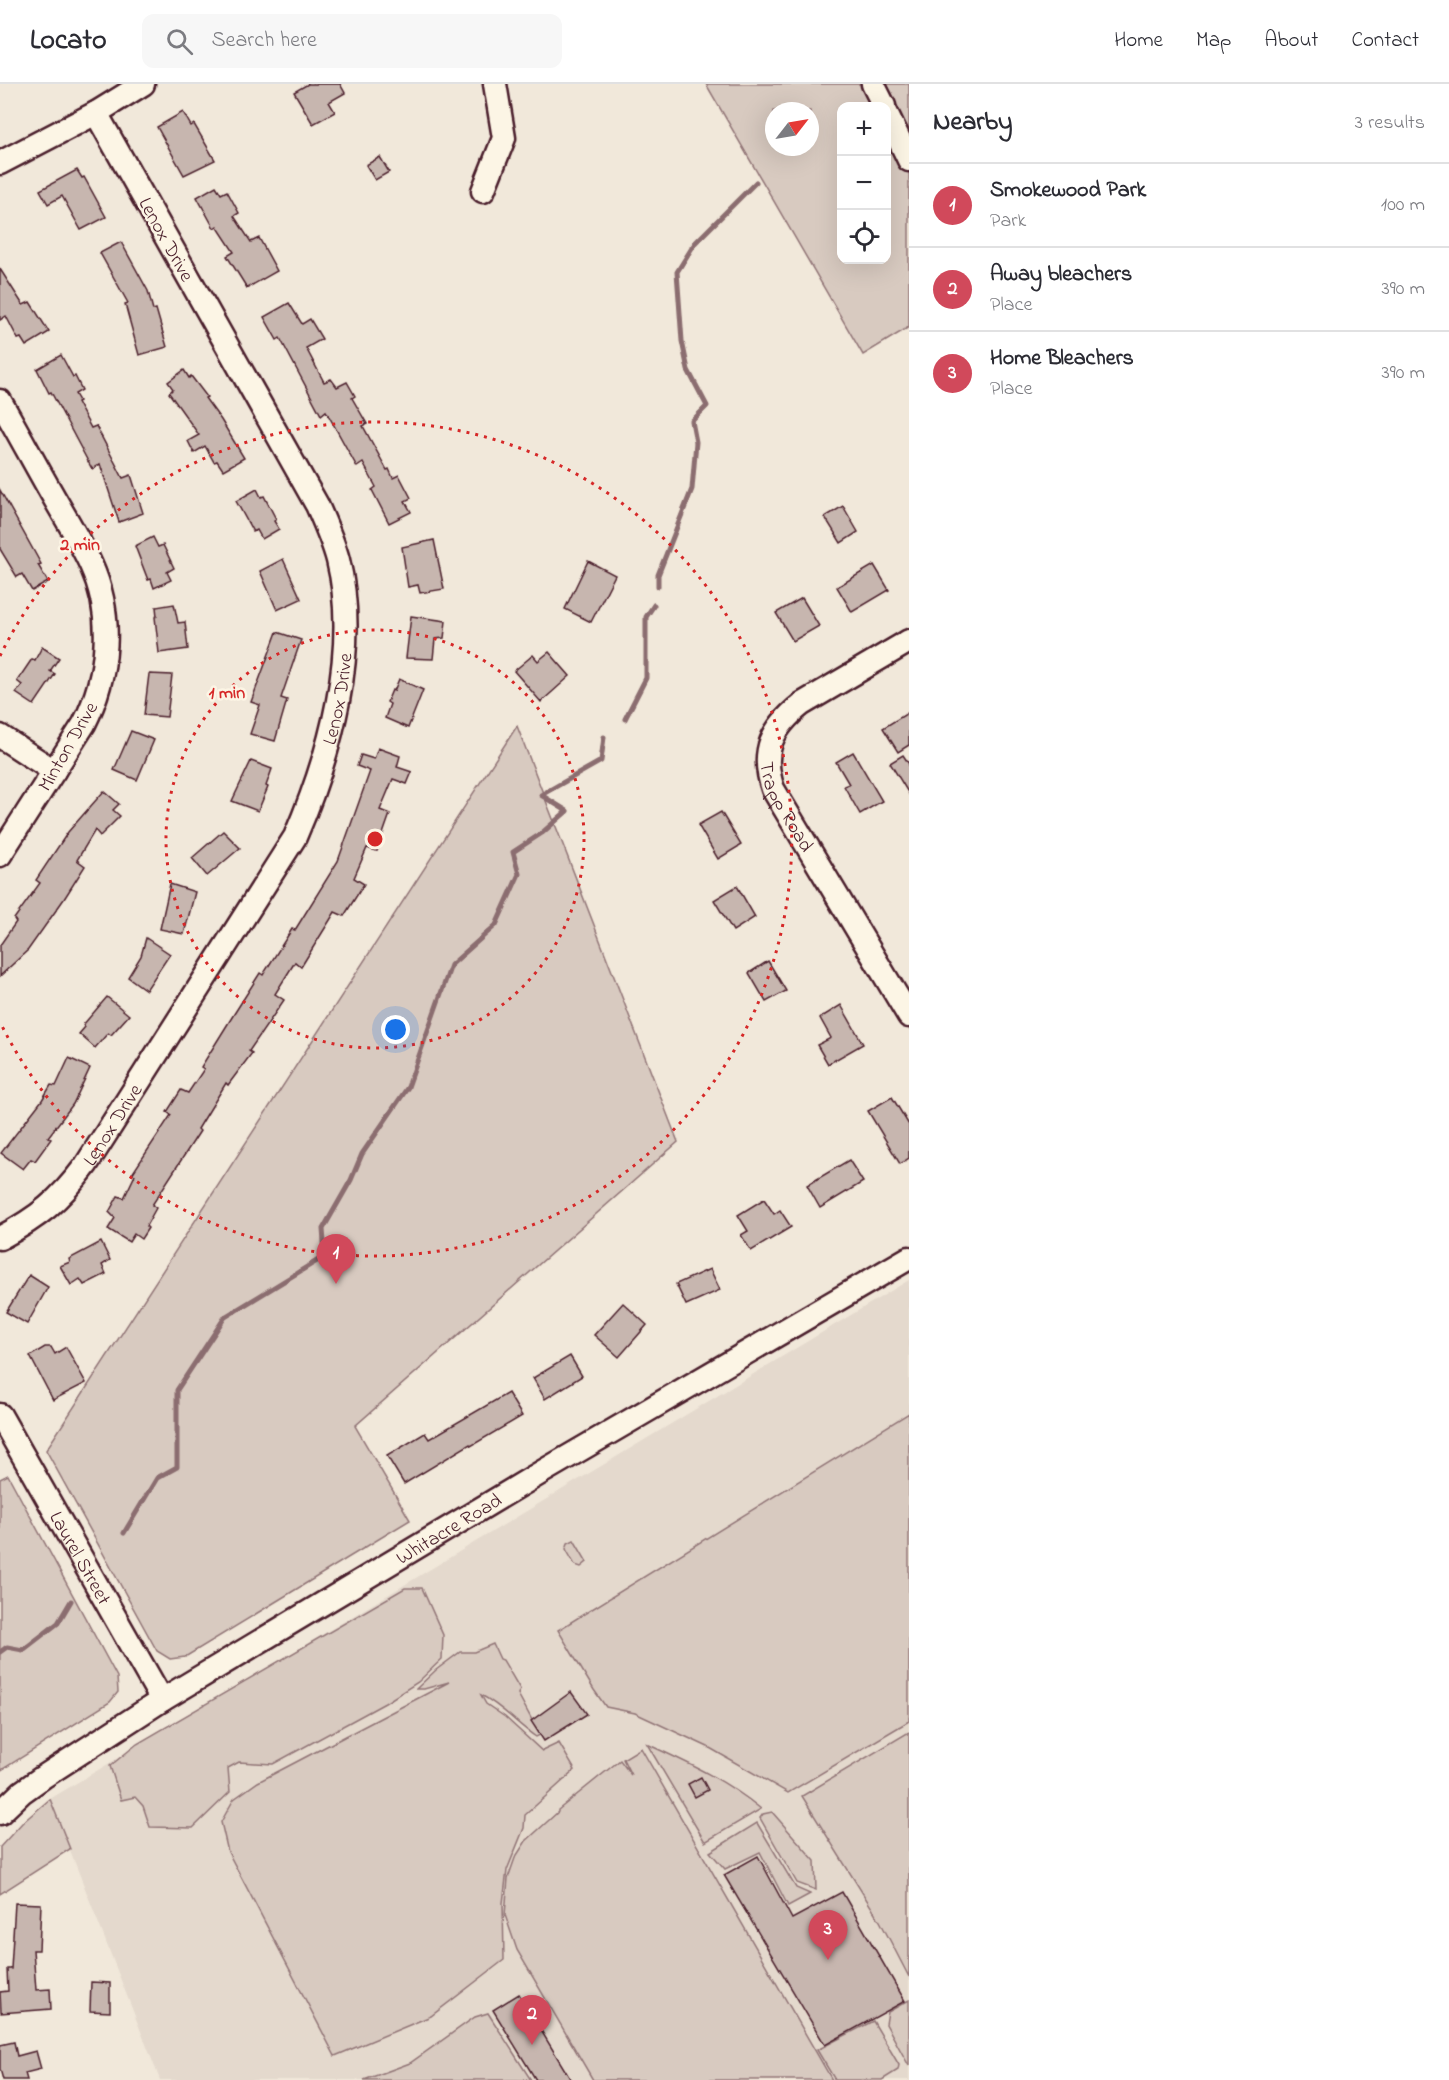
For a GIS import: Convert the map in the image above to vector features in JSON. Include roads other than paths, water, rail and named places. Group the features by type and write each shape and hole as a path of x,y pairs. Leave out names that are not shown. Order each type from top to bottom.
{"street":[{"path":"0,163 96,113 143,84"},
{"path":"483,191 504,138 495,84"},
{"path":"873,84 882,102"},
{"name":"Lenox Drive","path":"0,1238 48,1208 81,1172 295,837 325,759 342,670 345,623 344,591 329,530 96,113"},
{"path":"891,122 909,160"},
{"name":"Minton Drive","path":"0,401 85,552 99,588 106,634 105,659 99,687 84,724 0,855"},
{"name":"Trapp Road","path":"909,641 802,704 790,714 776,731 767,760 773,789 909,1016"},
{"path":"0,736 54,771"},
{"name":"Whitacre Road","path":"0,1814 22,1792 43,1777 162,1700 542,1472 909,1258"},
{"name":"Laurel Street","path":"0,1415 162,1700"}],"waterway":[{"path":"658,586 658,575 692,489 696,442 692,421 707,406 688,370 682,341 677,272 695,243 756,182"},
{"path":"625,719 646,678 646,617 654,605"},
{"path":"124,1533 157,1478 177,1467 177,1390 225,1317 325,1256 323,1229 351,1180 362,1154 408,1087 451,965 496,925 519,874 513,852 542,833 567,811 541,795 601,761 604,737"},
{"path":"0,1652 7,1647 23,1650 58,1623 71,1601"}],"place":[{"name":"Smokewood Park","path":"336,1284"},
{"name":"Home Bleachers","path":"828,1960"},
{"name":"Away bleachers","path":"532,2045"}]}
